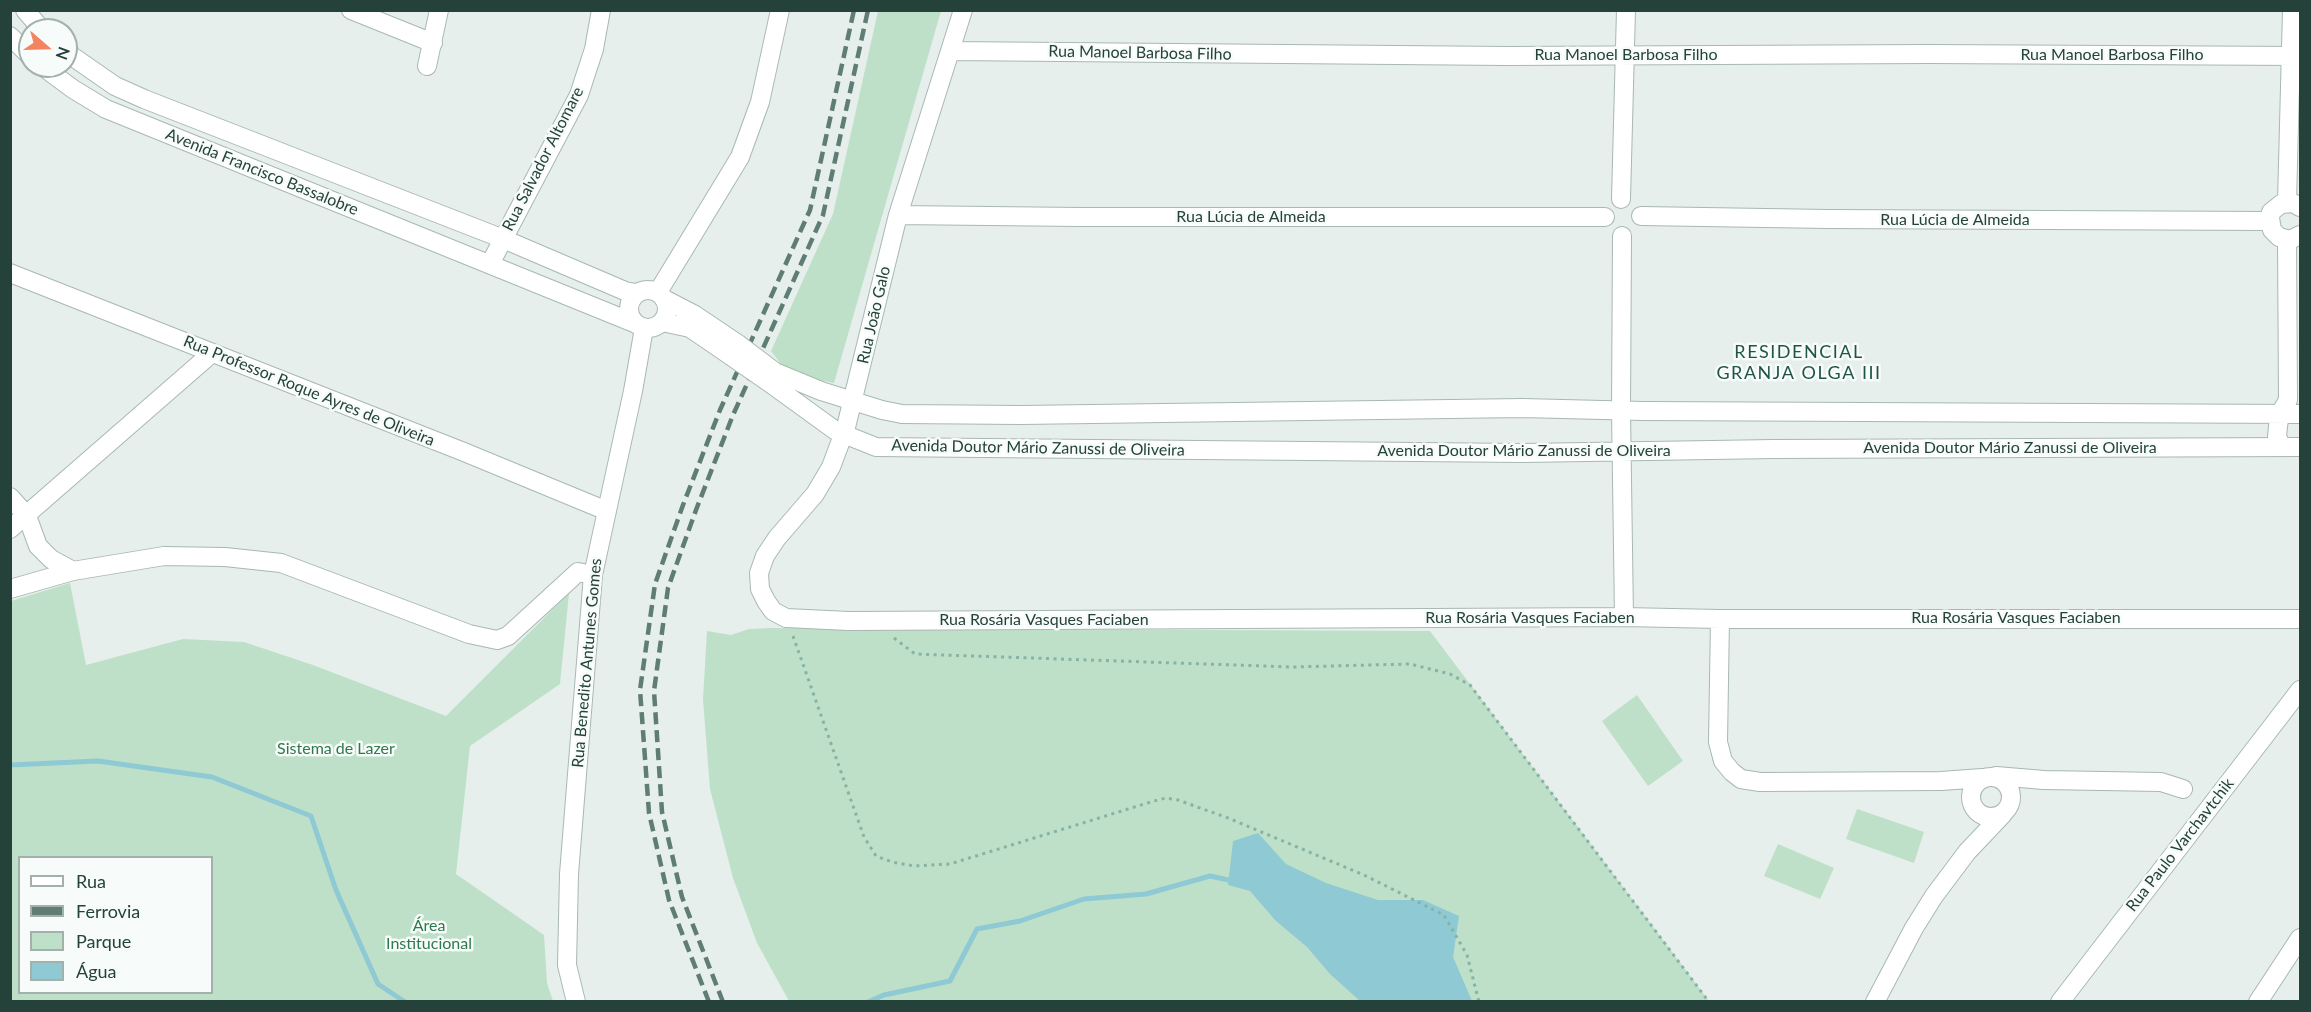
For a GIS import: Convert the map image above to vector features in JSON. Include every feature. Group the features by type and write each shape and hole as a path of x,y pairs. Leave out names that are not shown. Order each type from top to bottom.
{"street":[{"path":"351,10 433,43"},
{"path":"428,66 439,10"},
{"name":"Rua Salvador Altomare","path":"501,238 579,95 594,49 601,10"},
{"path":"771,377 735,350 695,315 662,296 647,289 636,293 629,302 628,313 639,326 654,327 662,322 667,312 662,296 740,157 760,102 780,10"},
{"name":"Rua João Galo","path":"786,618 773,611 766,601 760,589 759,573 765,556 777,538 815,494 831,467 843,435 898,215 963,10"},
{"path":"1621,200 1626,10"},
{"path":"2292,10 2295,56 2294,205 2276,207 2271,212 2270,221 2275,234 2294,237 2294,412 2277,437 2295,445"},
{"name":"Rua Manoel Barbosa Filho","path":"951,51 1496,56 2295,56"},
{"name":"Avenida Francisco Bassalobre","path":"78,60 115,86 144,99 501,238 625,291 636,293"},
{"name":"Avenida Francisco Bassalobre","path":"60,78 106,109 639,326"},
{"path":"1621,200 1638,207 1641,216 1636,230 1622,236 1609,230 1605,217 1611,204 1621,200"},
{"name":"Rua Lúcia de Almeida","path":"898,215 1605,217"},
{"name":"Rua Lúcia de Almeida","path":"1641,216 2270,221"},
{"path":"1622,236 1621,411 1624,617"},
{"path":"490,264 501,238"},
{"name":"Rua Professor Roque Ayres de Oliveira","path":"10,273 474,456 607,511"},
{"path":"662,322 690,328 735,350"},
{"name":"Rua Benedito Antunes Gomes","path":"576,1002 567,965 569,874 593,575 633,391 639,326"},
{"path":"171,391 192,345"},
{"path":"10,529 212,353"},
{"name":"Avenida Doutor Mário Zanussi de Oliveira","path":"771,377 902,414 1021,415 1522,408 1621,411 2294,412"},
{"name":"Avenida Doutor Mário Zanussi de Oliveira","path":"771,377 843,435 876,447 1511,453 1622,450 2295,445"},
{"path":"10,496 27,516 38,546 51,559 74,571"},
{"path":"10,589 74,571 164,556 225,557 281,563 469,634 497,640 508,636 578,572 593,575"},
{"name":"Rua Rosária Vasques Faciaben","path":"786,618 871,621 1624,617 2301,619"},
{"path":"1720,619 1719,742 1723,761 1741,779 1760,782 1941,781 1989,777 2161,782 2183,789"},
{"name":"Rua Paulo Varchavtchik","path":"2060,1002 2301,690"},
{"path":"1875,1002 1929,904 1967,852 1978,832 1975,807 1973,788 1989,777 2002,779 2011,789 2011,803 2006,811 1990,817 1975,807 1961,789 1941,781"},
{"path":"1967,852 2022,792 2032,784 2044,780"},
{"path":"2258,1002 2301,938"}],"path":[{"path":"786,618 864,837 876,856 914,866 950,864 1154,801 1166,798 1178,800 1228,818 1364,875 1444,915 1467,954 1479,1002"},
{"path":"871,621 915,654 1292,667 1410,664 1450,674 1470,685 1708,1002"}],"green space":[{"path":"878,11 941,11 834,383 803,377 784,368 771,351 833,214"},
{"path":"70,583 86,665 183,639 244,642 313,665 446,716 569,593 560,684 470,746 456,874 544,935 547,983 553,1001 11,1001 11,601"},
{"path":"749,629 1430,631 1709,1001 789,1001 757,943 733,878 710,789 703,699 707,631 731,635"},
{"path":"1637,695 1683,761 1648,786 1602,721"},
{"path":"1857,809 1924,832 1914,863 1846,839"},
{"path":"1778,844 1834,868 1820,899 1764,876"}],"water":[{"path":"1258,833 1286,864 1326,883 1378,900 1423,900 1459,916 1453,957 1472,1001 1360,1001 1330,974 1307,947 1276,921 1250,891 1228,885 1233,841"}],"waterway":[{"path":"10,765 98,761 212,777 311,816 336,890 378,984 405,1002"},
{"path":"868,1002 884,995 950,981 977,929 1020,921 1084,899 1146,894 1210,876 1233,881"}],"railway":[{"path":"709,1002 669,900 649,813 640,690 655,584 720,410 810,210 854,10"},
{"path":"723,1002 682,897 662,812 654,691 668,588 733,415 823,215 868,10"}],"district":[{"name":"RESIDENCIAL GRANJA OLGA III","path":"1799,362"}],"park label":[{"name":"Sistema de Lazer","path":"336,749"},
{"name":"Área Institucional","path":"429,935"}]}
